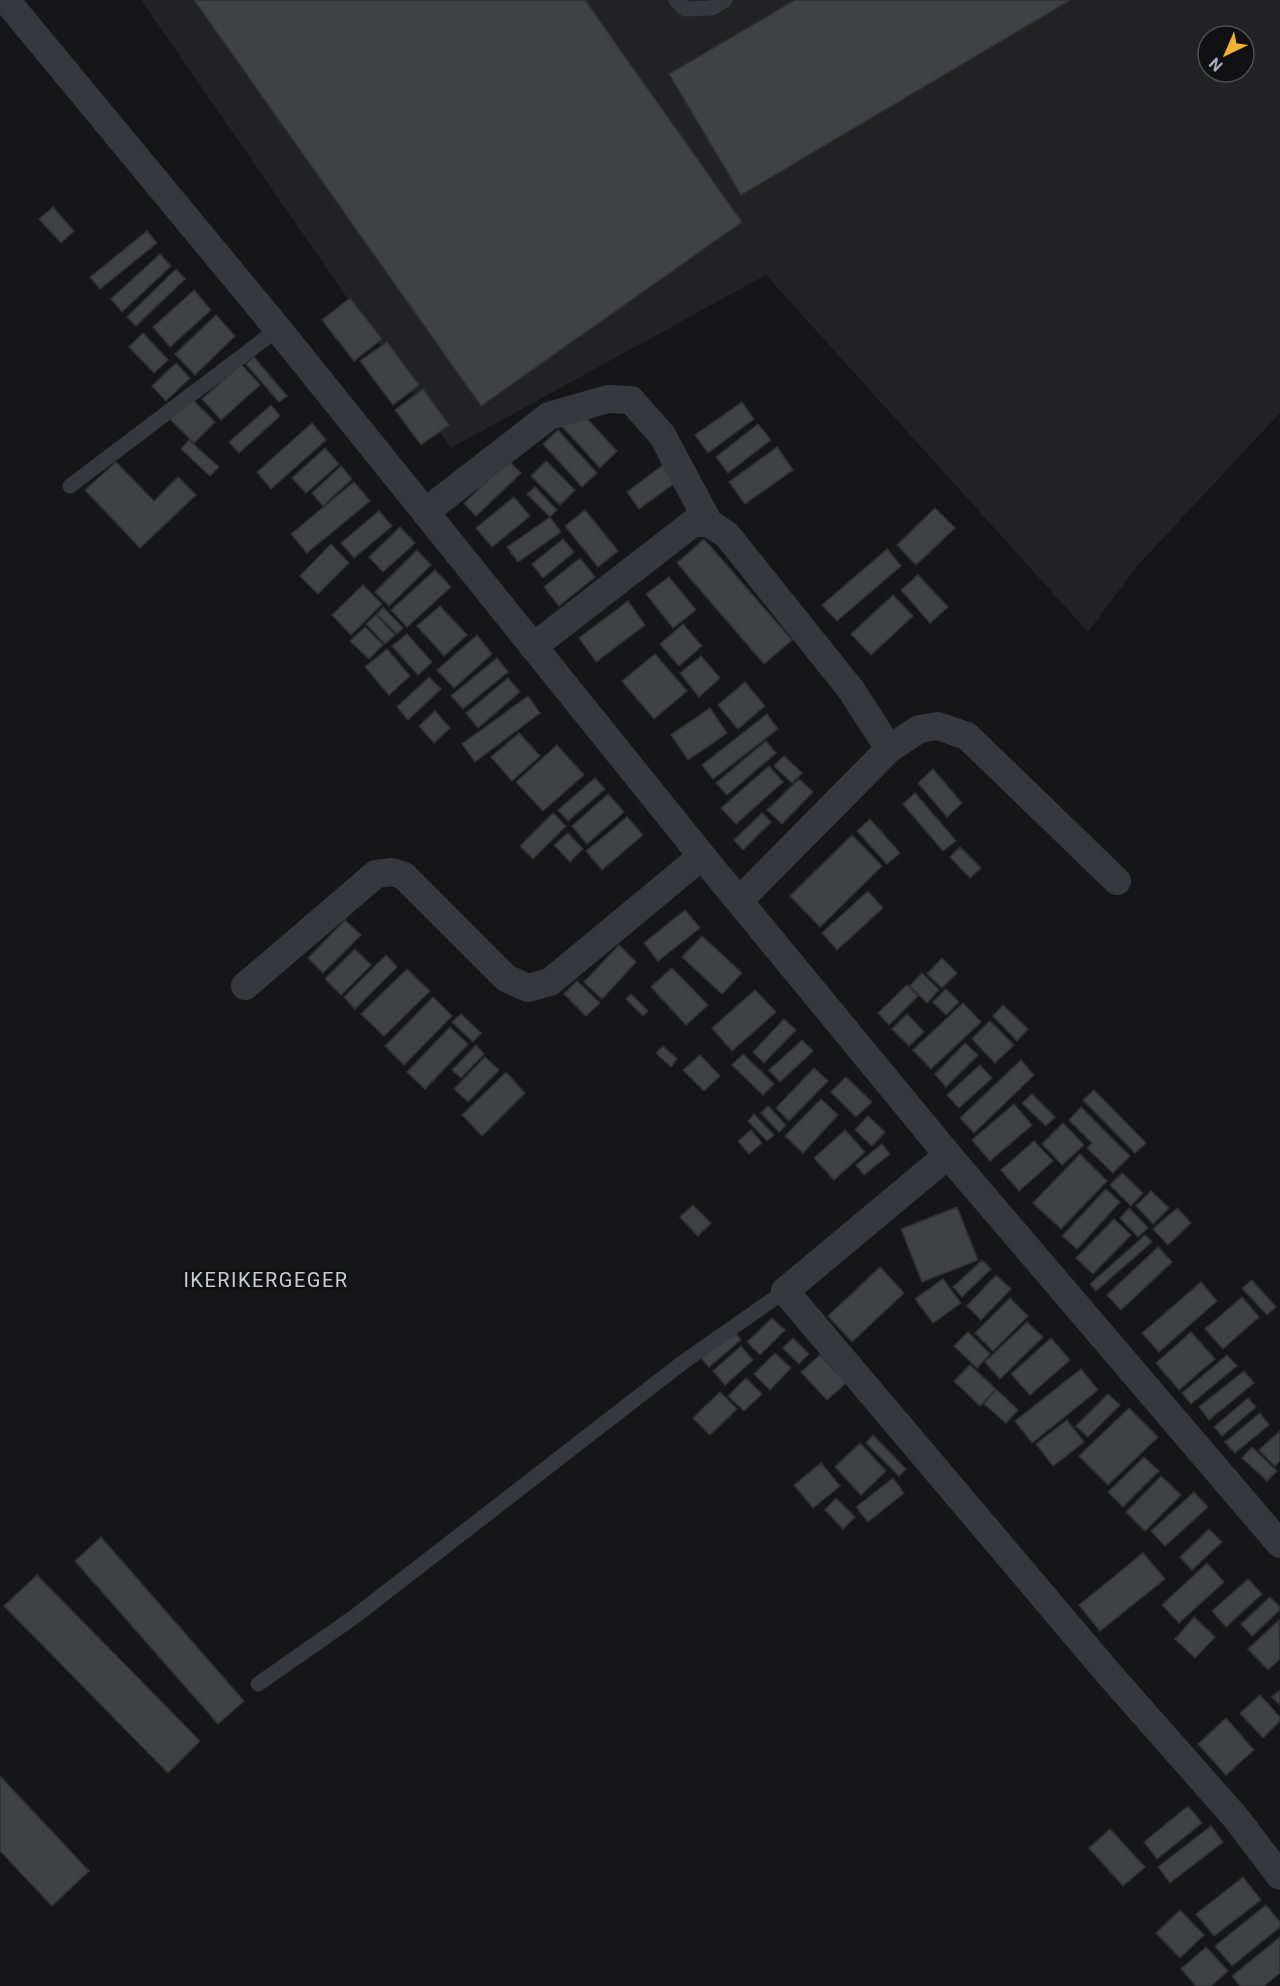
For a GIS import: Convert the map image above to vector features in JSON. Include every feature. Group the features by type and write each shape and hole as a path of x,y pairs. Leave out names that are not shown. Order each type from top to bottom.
{"street":[{"path":"6,0 278,329 702,856 948,1155 1280,1544"},
{"path":"425,512 549,416 608,399 631,400 662,435 709,522 727,535 808,635 852,691 889,749"},
{"path":"533,647 693,523 709,522"},
{"path":"739,901 889,749 919,729 938,726 967,736 1117,881"},
{"path":"245,986 376,874 392,872 404,876 506,978 528,988 550,982 702,856"},
{"path":"948,1155 785,1291 1109,1674 1236,1818 1280,1876"}],"lane":[{"path":"676,0 685,9 712,8 725,0"},
{"path":"70,486 278,329"},
{"path":"258,1684 354,1617 682,1363 785,1291"}],"shaded area":[{"path":"141,0 1280,0 1280,413 1138,565 1088,632 766,275 451,448"}],"building":[{"path":"194,0 585,0 742,222 481,406"},
{"path":"795,0 1069,1 741,195 669,74"},
{"path":"53,207 74,231 61,243 39,219"},
{"path":"147,231 157,243 100,289 90,277"},
{"path":"160,254 171,266 122,312 111,299"},
{"path":"176,269 185,279 136,326 127,317"},
{"path":"194,290 211,310 170,347 153,327"},
{"path":"350,298 382,339 354,361 322,320"},
{"path":"216,315 235,336 195,375 175,354"},
{"path":"143,333 168,360 154,373 129,347"},
{"path":"387,342 419,385 393,405 360,361"},
{"path":"254,357 287,396 279,402 246,364"},
{"path":"176,363 190,378 166,401 152,386"},
{"path":"241,364 260,385 221,420 202,399"},
{"path":"423,389 449,425 421,445 395,410"},
{"path":"190,397 215,422 194,443 169,418"},
{"path":"742,402 754,419 708,453 695,435"},
{"path":"271,405 280,416 239,453 229,442"},
{"path":"578,409 617,451 600,468 561,425"},
{"path":"312,423 326,440 271,489 257,472"},
{"path":"758,424 771,440 728,473 716,457"},
{"path":"558,430 597,473 582,487 543,444"},
{"path":"189,440 219,467 210,476 181,449"},
{"path":"777,447 793,470 745,504 729,482"},
{"path":"325,448 339,464 306,493 292,478"},
{"path":"509,461 521,473 476,516 464,503"},
{"path":"546,461 575,490 560,505 531,476"},
{"path":"116,462 154,501 178,477 196,495 140,548 85,490"},
{"path":"667,462 679,480 639,509 627,492"},
{"path":"341,466 352,479 323,506 312,493"},
{"path":"354,482 370,501 307,553 291,534"},
{"path":"535,487 557,510 550,517 527,494"},
{"path":"514,497 530,516 492,547 476,528"},
{"path":"935,508 955,528 916,565 897,545"},
{"path":"585,510 618,551 598,567 565,526"},
{"path":"379,511 392,526 354,558 341,543"},
{"path":"550,517 561,532 518,562 507,547"},
{"path":"400,527 415,543 383,572 369,557"},
{"path":"563,539 574,552 543,578 532,564"},
{"path":"704,539 792,640 764,664 677,563"},
{"path":"331,544 349,563 318,594 300,576"},
{"path":"887,549 901,566 837,621 822,605"},
{"path":"417,550 431,565 389,606 375,592"},
{"path":"580,558 595,577 559,606 544,587"},
{"path":"435,570 451,587 407,627 391,610"},
{"path":"918,575 948,607 930,623 901,590"},
{"path":"669,577 696,610 673,628 646,594"},
{"path":"363,585 382,604 351,635 332,615"},
{"path":"893,595 913,616 871,655 851,634"},
{"path":"628,601 645,625 596,662 579,638"},
{"path":"440,606 467,635 444,656 417,626"},
{"path":"383,607 403,628 397,634 377,614"},
{"path":"376,615 395,635 385,644 366,624"},
{"path":"683,624 702,646 679,666 660,644"},
{"path":"365,627 383,645 369,659 350,641"},
{"path":"407,634 432,662 418,675 392,646"},
{"path":"477,635 492,654 454,688 437,670"},
{"path":"387,649 410,676 389,695 365,667"},
{"path":"655,654 687,691 654,719 622,681"},
{"path":"701,656 720,678 699,697 680,673"},
{"path":"497,658 508,672 463,709 451,696"},
{"path":"429,677 441,689 408,720 397,707"},
{"path":"508,678 520,692 478,728 466,713"},
{"path":"745,682 765,706 738,729 718,705"},
{"path":"528,696 540,713 475,762 462,744"},
{"path":"710,708 727,733 688,760 671,735"},
{"path":"435,711 450,728 434,743 419,726"},
{"path":"767,714 778,729 713,779 702,765"},
{"path":"519,733 540,756 512,781 491,757"},
{"path":"766,741 776,753 727,795 716,783"},
{"path":"557,745 584,775 543,811 516,782"},
{"path":"784,756 802,773 792,783 774,766"},
{"path":"769,766 783,782 736,824 721,808"},
{"path":"933,769 962,803 947,817 918,783"},
{"path":"595,778 605,789 568,821 558,810"},
{"path":"799,779 813,792 782,824 767,810"},
{"path":"915,793 956,841 943,851 903,804"},
{"path":"608,794 624,812 587,844 572,826"},
{"path":"553,813 566,826 533,859 520,846"},
{"path":"762,813 771,822 743,850 734,840"},
{"path":"627,817 643,835 602,870 586,851"},
{"path":"870,819 900,853 887,864 857,831"},
{"path":"568,833 583,849 570,862 554,845"},
{"path":"852,835 882,866 820,927 790,896"},
{"path":"960,847 981,868 970,878 950,857"},
{"path":"868,891 883,908 837,950 822,933"},
{"path":"685,910 700,928 658,961 644,943"},
{"path":"345,920 361,935 323,973 308,958"},
{"path":"702,936 742,973 722,994 682,957"},
{"path":"619,945 636,962 602,999 584,982"},
{"path":"355,949 371,965 341,995 325,979"},
{"path":"386,955 397,967 355,1009 344,997"},
{"path":"942,958 957,973 942,988 927,974"},
{"path":"672,968 708,1005 686,1025 651,987"},
{"path":"407,969 430,991 384,1036 361,1014"},
{"path":"922,973 939,990 927,1003 910,986"},
{"path":"577,981 600,1003 586,1016 564,994"},
{"path":"907,985 918,996 889,1025 878,1013"},
{"path":"946,989 959,1002 946,1015 933,1002"},
{"path":"755,990 776,1012 732,1051 712,1028"},
{"path":"631,994 648,1011 643,1016 626,999"},
{"path":"433,997 452,1016 404,1065 385,1046"},
{"path":"963,1003 981,1022 931,1069 913,1050"},
{"path":"1003,1005 1028,1029 1017,1041 993,1016"},
{"path":"461,1014 481,1033 473,1042 452,1022"},
{"path":"907,1014 924,1032 909,1046 892,1029"},
{"path":"784,1019 796,1030 764,1063 753,1052"},
{"path":"990,1021 1014,1045 995,1063 972,1039"},
{"path":"450,1027 468,1044 425,1089 407,1072"},
{"path":"802,1040 813,1051 780,1082 769,1070"},
{"path":"965,1043 978,1055 946,1087 935,1074"},
{"path":"476,1045 484,1054 461,1078 452,1070"},
{"path":"663,1046 677,1059 671,1067 656,1053"},
{"path":"743,1054 774,1084 763,1095 732,1065"},
{"path":"700,1055 720,1076 704,1091 683,1070"},
{"path":"485,1057 499,1070 468,1102 454,1089"},
{"path":"1021,1060 1034,1075 974,1133 960,1118"},
{"path":"980,1065 992,1078 959,1108 947,1095"},
{"path":"814,1068 828,1081 789,1121 776,1108"},
{"path":"506,1072 525,1093 482,1136 462,1115"},
{"path":"846,1077 872,1102 856,1117 831,1092"},
{"path":"1094,1090 1146,1143 1135,1153 1083,1100"},
{"path":"1032,1094 1055,1117 1046,1126 1022,1103"},
{"path":"821,1099 838,1115 803,1153 785,1136"},
{"path":"1014,1104 1032,1125 990,1161 972,1140"},
{"path":"768,1106 786,1125 779,1132 761,1113"},
{"path":"1081,1107 1130,1156 1113,1173 1087,1148 1092,1143 1069,1120"},
{"path":"754,1114 774,1135 767,1141 748,1121"},
{"path":"868,1116 885,1132 872,1146 855,1130"},
{"path":"1063,1123 1084,1145 1062,1165 1042,1144"},
{"path":"751,1130 762,1143 749,1154 738,1141"},
{"path":"845,1130 865,1152 834,1180 814,1158"},
{"path":"1034,1141 1053,1161 1019,1191 1001,1170"},
{"path":"882,1144 890,1154 864,1175 856,1165"},
{"path":"1080,1154 1107,1181 1061,1229 1033,1203"},
{"path":"1122,1173 1143,1193 1131,1206 1110,1185"},
{"path":"1106,1189 1120,1202 1077,1249 1062,1236"},
{"path":"1151,1191 1169,1208 1153,1224 1136,1206"},
{"path":"693,1205 711,1223 698,1236 680,1217"},
{"path":"957,1207 978,1260 922,1282 901,1229"},
{"path":"1129,1208 1148,1228 1138,1237 1120,1218"},
{"path":"1177,1208 1191,1223 1168,1245 1153,1229"},
{"path":"1114,1219 1131,1235 1093,1274 1076,1258"},
{"path":"1145,1235 1152,1242 1096,1291 1090,1284"},
{"path":"1158,1247 1172,1262 1121,1310 1107,1295"},
{"path":"982,1260 991,1269 962,1297 953,1287"},
{"path":"880,1267 904,1293 852,1342 828,1316"},
{"path":"996,1275 1011,1289 981,1320 967,1306"},
{"path":"943,1279 961,1303 933,1323 915,1299"},
{"path":"1252,1280 1276,1307 1267,1315 1242,1288"},
{"path":"1201,1282 1217,1301 1159,1352 1142,1333"},
{"path":"1242,1297 1259,1317 1223,1349 1205,1329"},
{"path":"1010,1298 1028,1316 993,1351 975,1333"},
{"path":"772,1318 785,1330 760,1355 747,1342"},
{"path":"1027,1322 1043,1337 1000,1379 985,1362"},
{"path":"734,1331 741,1340 709,1367 701,1358"},
{"path":"968,1332 990,1354 977,1368 954,1346"},
{"path":"1191,1332 1215,1359 1179,1390 1156,1363"},
{"path":"793,1338 809,1354 799,1364 783,1348"},
{"path":"1051,1338 1070,1360 1030,1395 1011,1374"},
{"path":"741,1346 753,1360 725,1385 713,1371"},
{"path":"775,1353 791,1368 770,1390 754,1374"},
{"path":"820,1355 846,1383 827,1400 801,1372"},
{"path":"1227,1355 1237,1366 1191,1404 1182,1393"},
{"path":"970,1365 996,1389 980,1406 954,1381"},
{"path":"1081,1369 1098,1390 1032,1443 1015,1421"},
{"path":"1244,1371 1254,1383 1209,1420 1199,1407"},
{"path":"746,1378 762,1394 744,1411 728,1396"},
{"path":"996,1389 1018,1410 1006,1423 984,1404"},
{"path":"720,1392 737,1409 710,1435 693,1418"},
{"path":"1108,1394 1120,1405 1088,1437 1076,1426"},
{"path":"1248,1398 1256,1407 1222,1436 1214,1427"},
{"path":"1129,1408 1158,1437 1108,1485 1079,1456"},
{"path":"1260,1413 1269,1425 1235,1453 1225,1442"},
{"path":"1067,1420 1084,1442 1053,1466 1036,1444"},
{"path":"1280,1431 1280,1461 1275,1466 1259,1450"},
{"path":"873,1435 906,1469 899,1476 866,1443"},
{"path":"860,1443 886,1471 861,1495 835,1467"},
{"path":"1252,1447 1277,1471 1267,1481 1242,1458"},
{"path":"1144,1457 1159,1471 1123,1507 1108,1492"},
{"path":"821,1463 840,1486 813,1508 794,1485"},
{"path":"1161,1476 1181,1495 1145,1531 1126,1512"},
{"path":"893,1478 904,1493 868,1522 856,1507"},
{"path":"1194,1492 1208,1507 1165,1546 1151,1531"},
{"path":"836,1498 855,1517 843,1529 825,1510"},
{"path":"1209,1529 1222,1542 1192,1570 1180,1557"},
{"path":"101,1537 244,1701 218,1724 75,1561"},
{"path":"1143,1553 1165,1579 1100,1631 1079,1605"},
{"path":"1207,1563 1224,1582 1179,1623 1162,1605"},
{"path":"37,1575 200,1741 168,1773 4,1606"},
{"path":"1248,1579 1262,1594 1226,1627 1212,1611"},
{"path":"1270,1597 1280,1607 1280,1610 1252,1636 1241,1624"},
{"path":"1194,1617 1215,1637 1195,1658 1175,1639"},
{"path":"1279,1620 1280,1659 1268,1670 1248,1649"},
{"path":"1280,1690 1280,1705 1272,1697"},
{"path":"1260,1695 1280,1717 1280,1721 1263,1738 1240,1713"},
{"path":"1226,1718 1254,1750 1226,1775 1198,1744"},
{"path":"0,1776 89,1871 52,1906 0,1851"},
{"path":"1188,1806 1202,1823 1157,1859 1144,1842"},
{"path":"1211,1826 1223,1842 1170,1883 1158,1867"},
{"path":"1110,1829 1145,1867 1123,1886 1089,1848"},
{"path":"1243,1877 1261,1900 1214,1936 1196,1914"},
{"path":"1266,1905 1280,1922 1280,1927 1232,1966 1215,1946"},
{"path":"1180,1910 1204,1935 1180,1958 1156,1933"},
{"path":"1280,1937 1280,1973 1264,1986 1240,1986 1232,1976"},
{"path":"1206,1947 1228,1971 1211,1986 1196,1986 1181,1969"}],"district":[{"name":"IKERIKERGEGER","path":"266,1280"}]}
